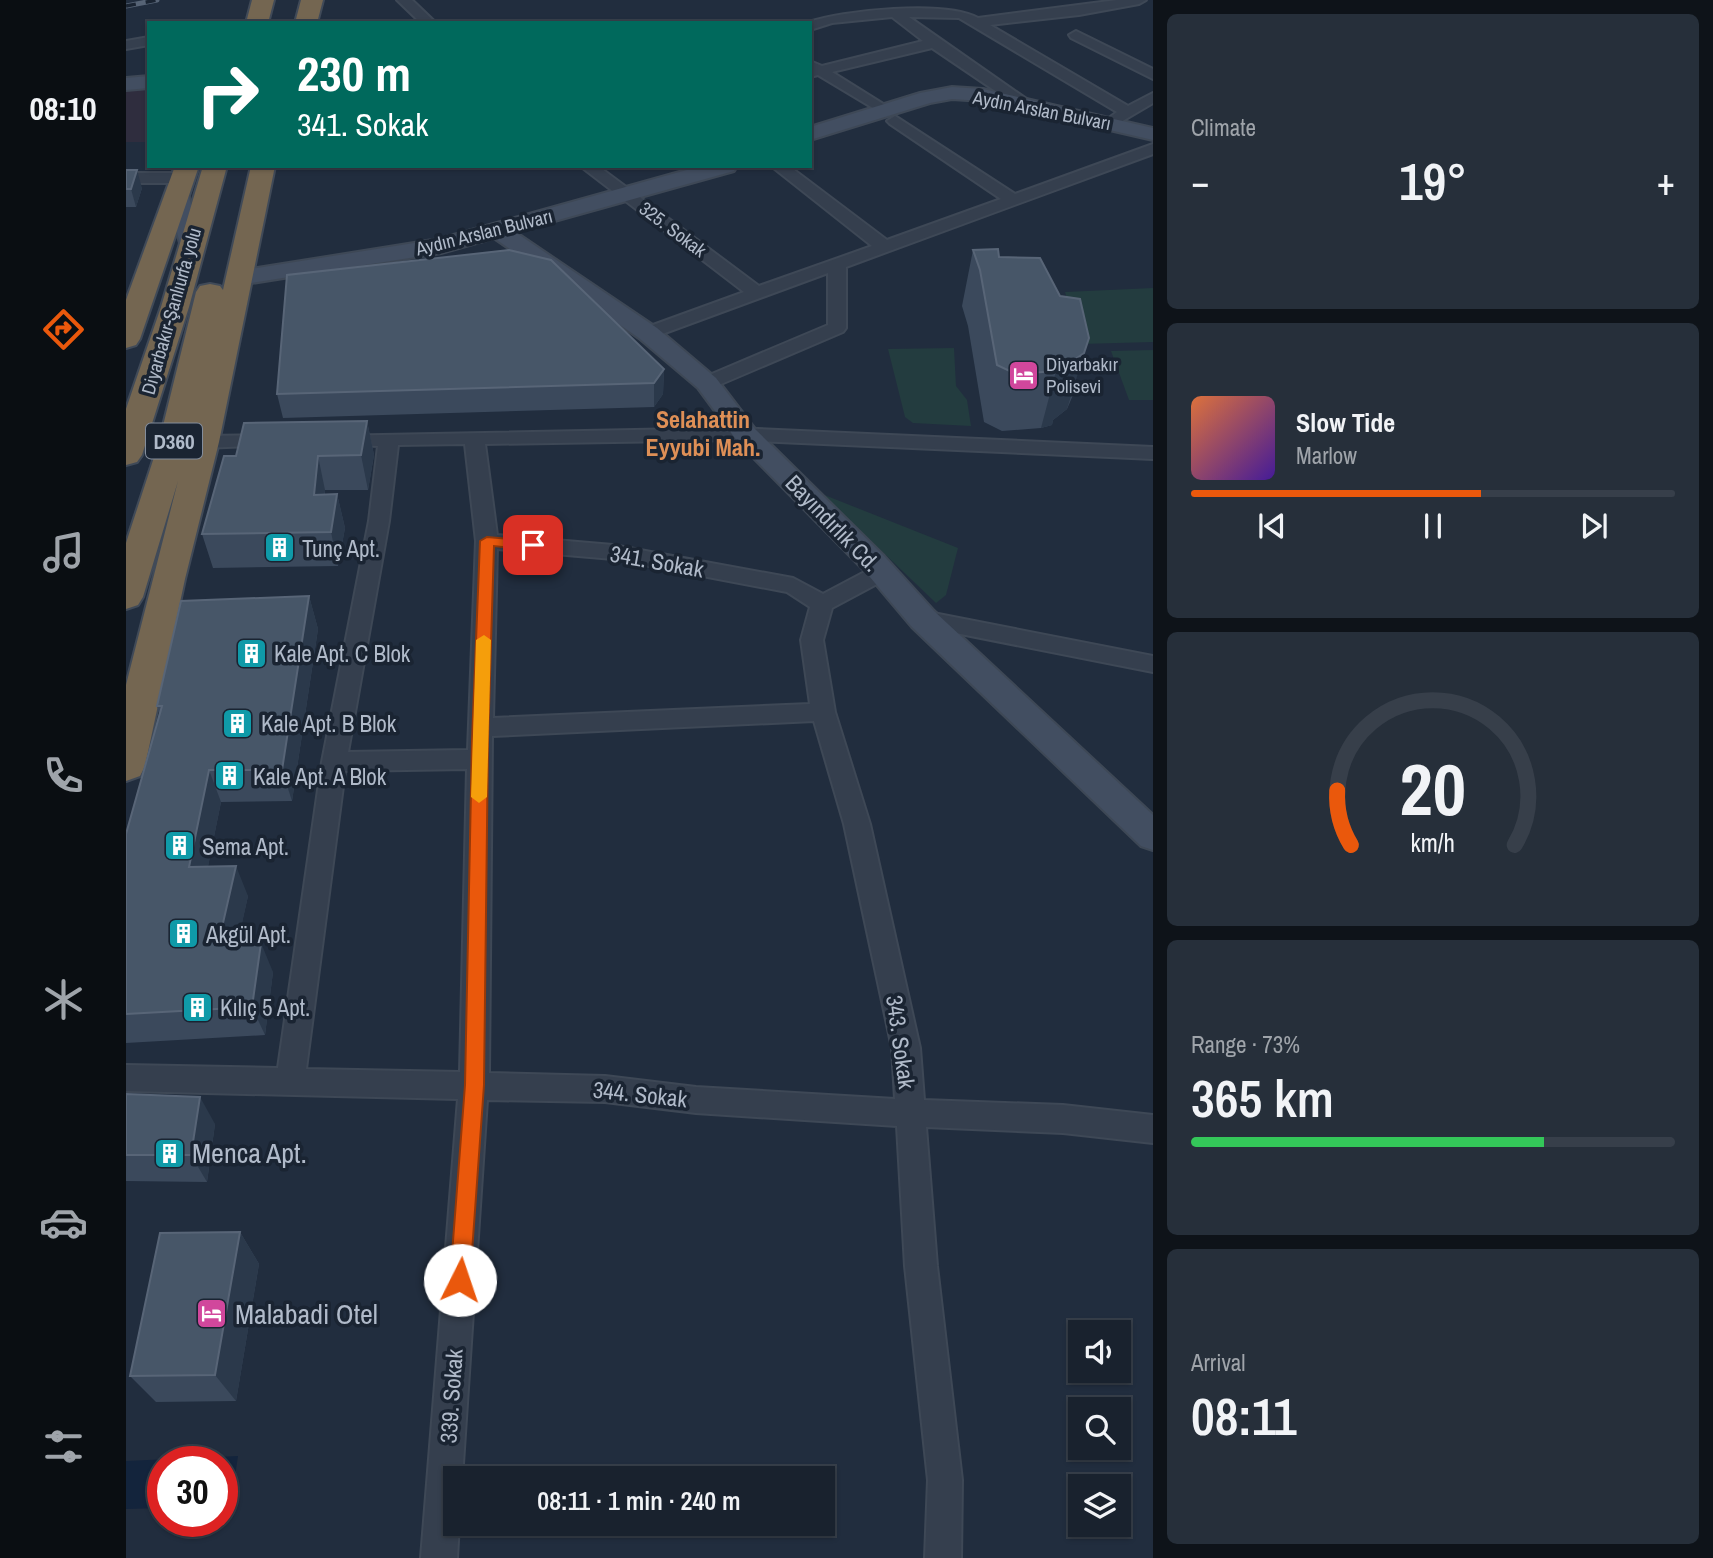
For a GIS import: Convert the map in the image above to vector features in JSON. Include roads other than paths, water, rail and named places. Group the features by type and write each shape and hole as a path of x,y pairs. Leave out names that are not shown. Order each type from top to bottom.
{"highway":[{"path":"258,21 263,0"},
{"path":"307,21 313,0"},
{"name":"Diyarbakır-Şanlıurfa yolu","path":"126,455 175,307 214,168"},
{"path":"126,766 132,724 204,442 225,280 255,172"},
{"path":"126,339 183,179"},
{"name":"D360","path":"126,597 225,280"}],"street":[{"path":"404,0 427,21"},
{"path":"975,22 1079,11 1139,0"},
{"path":"895,13 934,43 1030,107"},
{"path":"812,25 830,19 895,13 962,13 1118,117 1153,97"},
{"path":"1076,35 1153,75"},
{"path":"126,45 147,41"},
{"path":"813,70 934,43"},
{"path":"813,70 889,116 1012,199"},
{"path":"126,84 147,82"},
{"name":"Aydın Arslan Bulvarı","path":"889,116 952,93 984,95 1030,107 1118,117 1153,134"},
{"name":"Aydın Arslan Bulvarı","path":"812,134 889,116 951,106 981,108 1153,148"},
{"path":"812,145 889,116"},
{"path":"648,333 1153,148"},
{"name":"325. Sokak","path":"591,168 757,293"},
{"name":"Aydın Arslan Bulvarı","path":"225,280 441,246 719,168"},
{"path":"782,168 882,246"},
{"path":"126,178 183,179 191,243"},
{"name":"Bayındırlık Cd.","path":"498,231 648,333 707,383 746,435 882,572 923,619 1153,836"},
{"path":"707,383 838,328 837,262"},
{"path":"312,440 746,435 1153,453"},
{"name":"339. Sokak","path":"439,1558 474,1085 487,541 474,437"},
{"path":"290,1083 334,762 379,521 389,440"},
{"path":"204,442 286,441"},
{"name":"341. Sokak","path":"487,541 626,555 793,586 822,604"},
{"path":"822,604 882,572"},
{"name":"343. Sokak","path":"822,604 812,640 823,712 857,824 906,1048 921,1266 945,1480 943,1558"},
{"path":"923,619 1153,664"},
{"path":"481,728 823,712"},
{"path":"334,762 480,759"},
{"name":"344. Sokak","path":"126,1078 605,1088 696,1100 1063,1119 1153,1129"}],"water":[{"path":"147,1460 147,1508 126,1509 126,1461"}],"railway":[{"path":"126,6 157,0"}],"place":[{"name":"Diyarbakır Polisevi","path":"1023,375"},
{"name":"Tunç Apt.","path":"279,548"},
{"name":"Kale Apt. C Blok","path":"251,653"},
{"name":"Kale Apt. B Blok","path":"238,723"},
{"name":"Kale Apt. A Blok","path":"230,776"},
{"name":"Sema Apt.","path":"179,846"},
{"name":"Akgül Apt.","path":"183,934"},
{"name":"Kılıç 5 Apt.","path":"197,1007"},
{"name":"Menca Apt.","path":"169,1153"},
{"name":"Malabadi Otel","path":"212,1314"}],"district":[{"name":"Selahattin Eyyubi Mah.","path":"703,433"}]}
